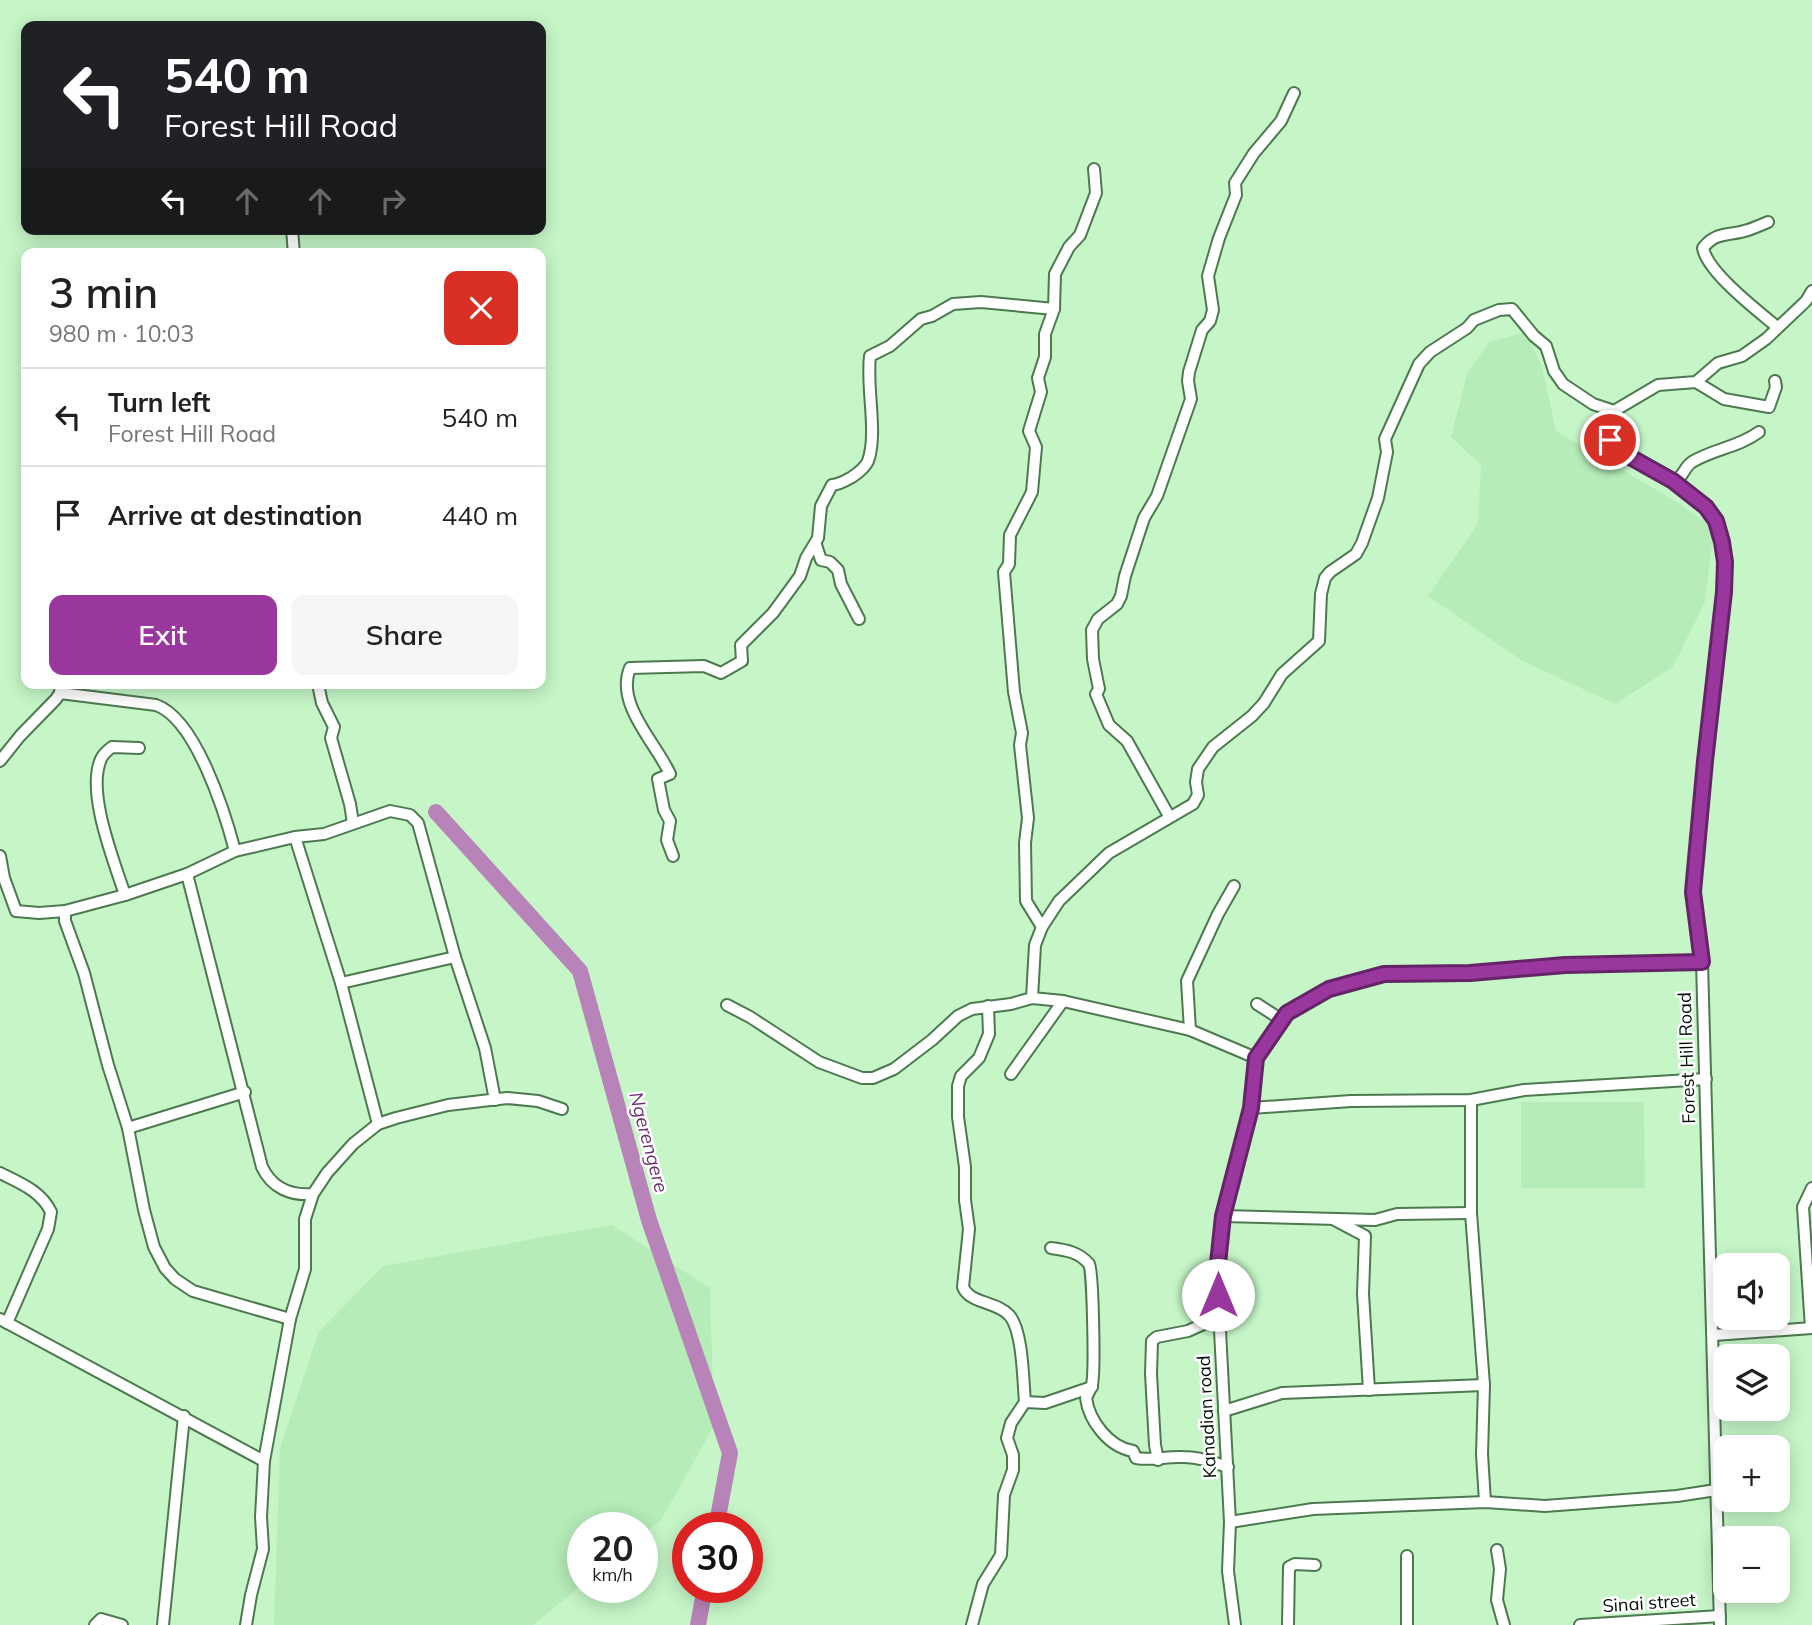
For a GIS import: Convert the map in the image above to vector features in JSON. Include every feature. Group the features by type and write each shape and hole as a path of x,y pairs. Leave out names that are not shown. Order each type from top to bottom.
{"street":[{"path":"1169,816 1127,741 1109,725 1103,712 1096,694 1099,690 1093,659 1092,630 1098,619 1117,604 1121,596 1141,528 1157,496 1191,399 1189,372 1202,330 1210,321 1213,310 1208,276 1236,195 1235,183 1254,153 1281,121 1294,93"},
{"path":"1042,927 1027,901 1025,843 1028,818 1020,745 1022,733 1014,692 1004,572 1009,564 1010,535 1032,492 1036,447 1029,431 1041,393 1038,378 1045,357 1045,334 1054,309 1055,274 1069,247 1080,235 1096,193 1094,169"},
{"path":"1768,222 1754,225 1750,230 1718,235 1703,248 1704,258 1711,266 1777,327"},
{"path":"1696,382 1718,363 1742,356 1806,301 1812,291"},
{"path":"673,856 667,840 670,821 664,810 658,779 670,774 630,705 627,678 629,669 704,666 721,673 742,661 741,645 773,613 797,582 806,558 816,545 821,506 832,485 841,485 860,472 868,462 872,441 868,370 870,356 890,346 921,319 963,302 1054,309"},
{"path":"1032,998 1035,945 1042,927 1059,901 1109,853 1193,804 1198,795 1198,769 1213,747 1252,716 1264,703 1282,674 1319,641 1321,594 1325,579 1330,572 1356,554 1362,543 1378,498 1387,452 1385,439 1390,423 1419,364 1430,352 1467,328 1474,320 1499,310 1512,309 1546,346 1560,382 1581,397 1614,411 1658,385 1696,382 1724,398 1769,407 1776,387 1775,381"},
{"name":"Forest Hill Road","path":"1614,411 1607,423 1607,433 1614,446 1673,481 1711,513 1720,532 1725,562 1693,892 1702,962 1715,1435"},
{"path":"1673,481 1680,478 1690,463 1742,442 1759,432"},
{"path":"816,545 821,560 830,562 838,570 841,584 859,619"},
{"path":"0,761 60,689 156,705 168,711 191,738 228,821 235,850"},
{"path":"319,689 322,703 334,726 331,738 353,823"},
{"path":"125,895 97,802 97,769 101,757 112,747 139,748"},
{"path":"0,856 4,878 16,911 65,911 125,895 187,874 235,850 295,837 324,834 390,811 407,814 416,820 455,957 481,1034 495,1100"},
{"path":"295,837 341,983 378,1124"},
{"path":"187,874 266,1176 271,1183 289,1192 313,1194"},
{"path":"1190,1030 1187,981 1234,886"},
{"path":"65,911 65,921 84,973 128,1128 154,1247 165,1268 175,1279 193,1291 290,1319"},
{"path":"341,983 455,957"},
{"name":"Kanadian road","path":"1235,1625 1227,1571 1230,1522 1217,1273 1223,1216 1251,1108 1256,1058 1282,1020 1294,1009 1329,989 1384,974 1470,973 1565,965 1702,962"},
{"path":"727,1005 818,1062 853,1076 867,1078 879,1076 901,1063 958,1016 972,1009 1011,1004 1032,998 1063,1001 1190,1030 1256,1058"},
{"path":"1011,1074 1063,1001"},
{"path":"1257,1004 1282,1020"},
{"path":"972,1625 983,1584 1001,1555 1004,1495 1013,1471 1013,1455 1007,1438 1011,1423 1025,1402 1018,1340 1010,1317 999,1308 969,1296 962,1286 969,1237 965,1167 958,1117 958,1086 961,1076 979,1058 989,1034 988,1006"},
{"path":"1251,1108 1350,1101 1471,1100 1524,1090 1706,1079"},
{"path":"128,1128 245,1092"},
{"path":"246,1625 263,1549 261,1517 264,1461 290,1319 305,1269 305,1219 313,1194 340,1158 378,1124 425,1109 506,1098 523,1098 562,1109"},
{"path":"1471,1100 1471,1213 1484,1385 1482,1454 1485,1502"},
{"path":"0,1173 34,1191 51,1212 48,1229 3,1321 264,1461"},
{"path":"1714,1335 1812,1328 1803,1207 1812,1188"},
{"path":"1223,1216 1376,1220 1397,1214 1471,1213"},
{"path":"1331,1218 1365,1236"},
{"path":"1369,1390 1363,1294 1365,1236 1376,1220"},
{"path":"1051,1248 1077,1253 1090,1269 1093,1301 1092,1387 1086,1403 1091,1416 1104,1433 1118,1446 1133,1451 1136,1458 1199,1458 1228,1467"},
{"path":"1158,1460 1151,1374 1152,1341 1188,1332 1219,1317"},
{"path":"1224,1411 1282,1394 1484,1385"},
{"path":"1025,1402 1045,1403 1092,1387"},
{"path":"163,1625 184,1416"},
{"path":"1230,1522 1313,1509 1485,1502 1545,1506 1677,1496 1713,1490"},
{"name":"Forest Hill Road","path":"1717,1512 1720,1621"},
{"path":"1497,1550 1500,1569 1497,1600 1504,1625"},
{"path":"1407,1556 1407,1625"},
{"path":"1288,1625 1289,1567 1295,1564 1315,1565"},
{"path":"95,1625 101,1619 122,1625"},
{"name":"Sinai street","path":"1580,1625 1720,1621"}],"shaded area":[{"path":"1525,332 1542,366 1556,431 1677,502 1714,529 1705,602 1673,667 1615,704 1521,660 1428,596 1478,524 1481,465 1451,437 1467,374 1489,342"},
{"path":"1521,1102 1644,1102 1645,1188 1521,1188"},
{"path":"612,1225 710,1288 714,1426 658,1522 658,1512 567,1512 567,1597 533,1625 274,1625 280,1449 318,1333 383,1266"}],"waterway":[{"name":"Ngerengere","path":"436,812 580,971 649,1220 730,1453 719,1512"},
{"name":"Ngerengere","path":"698,1625 702,1603"}],"route":[{"path":"1218,1295 1217,1273 1223,1216 1251,1108 1256,1058 1287,1013 1329,989 1384,974 1470,973 1565,965 1702,962 1693,892 1724,592 1725,562 1722,542 1716,521 1706,507 1673,481 1623,453 1610,440"}]}
